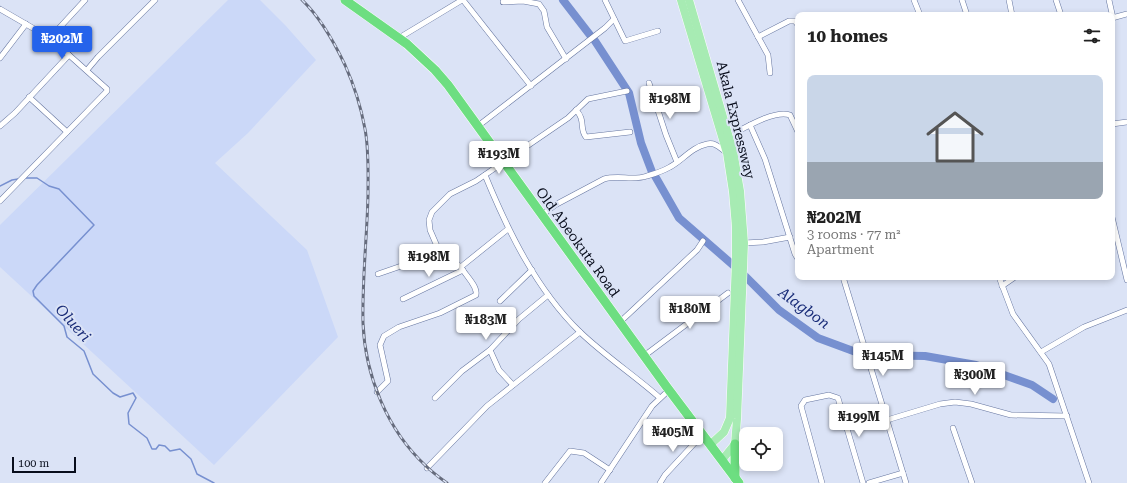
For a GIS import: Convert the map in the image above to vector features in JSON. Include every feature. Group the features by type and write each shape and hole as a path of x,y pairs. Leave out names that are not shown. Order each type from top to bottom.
{"highway":[{"name":"Old Abeokuta Road","path":"344,0 400,38 434,70 478,126 644,356 711,444 737,481"},
{"path":"735,444 737,481"}],"main road":[{"name":"Akala Expressway","path":"681,0 730,152 740,191 744,243 739,261"},
{"name":"Akala Expressway","path":"689,0 729,136 739,261 730,418 724,432 711,444"},
{"name":"Akala Expressway","path":"735,444 738,407 738,277"},
{"path":"722,460 735,444"}],"street":[{"path":"87,70 155,0"},
{"path":"400,38 461,0 531,86"},
{"path":"738,0 768,55 770,73"},
{"path":"914,0 919,12"},
{"path":"962,0 966,12"},
{"path":"1009,0 1011,12"},
{"path":"1056,0 1060,12"},
{"path":"1109,0 1111,12"},
{"path":"50,38 81,1"},
{"path":"503,2 523,1 539,4 544,11 547,26 566,59"},
{"path":"608,1 614,19 625,41 658,31"},
{"path":"0,10 50,38 107,89 107,91 68,132 25,173 16,186 0,201"},
{"path":"1115,17 1127,14"},
{"path":"478,126 566,59 614,19"},
{"path":"758,37 789,21 795,21"},
{"path":"0,58 26,24"},
{"path":"0,126 15,113 69,55"},
{"path":"649,83 666,135 677,162"},
{"path":"440,253 428,225 432,212 454,192 476,181 568,118 591,98 627,91"},
{"path":"29,97 68,132"},
{"path":"576,110 582,116 583,134 586,137 630,132"},
{"path":"729,136 765,119 788,114 793,119 795,124"},
{"path":"1115,124 1127,122"},
{"path":"750,125 765,159 795,251"},
{"path":"542,215 555,205 604,179 613,177 642,177 670,167 695,149 707,144 714,144 730,152"},
{"path":"485,174 508,229 548,295 580,332 660,398"},
{"path":"403,300 462,268 508,229"},
{"path":"1115,229 1127,280"},
{"path":"744,243 763,242 790,237"},
{"path":"620,322 697,250 703,241"},
{"path":"377,392 388,381 380,345 382,337 390,332 440,313 476,295 475,287 462,268 448,254 440,253 378,274"},
{"path":"500,301 532,270"},
{"path":"844,280 865,344 906,483"},
{"path":"999,280 1013,314 1049,364 1068,416 1089,483"},
{"path":"1002,286 1011,280"},
{"path":"644,356 702,310 728,293"},
{"path":"435,398 462,371 490,350 519,319 548,295"},
{"path":"1041,352 1084,327 1127,310"},
{"path":"427,468 487,406 580,332"},
{"path":"490,350 499,370 513,385"},
{"path":"601,483 652,406 669,390"},
{"path":"822,483 801,406 805,400 829,395 838,398 863,483"},
{"path":"887,420 940,404 955,402 971,404 1011,415 1068,416"},
{"path":"953,428 972,483"},
{"path":"660,483 665,475 703,434"},
{"path":"545,483 570,450 584,453 610,470"},
{"path":"869,483 903,473"}],"shaded area":[{"path":"228,0 260,0 286,26 316,60 248,133 215,163 307,250 338,337 214,465 0,267 0,225"}],"waterway":[{"name":"Alagbon","path":"563,0 590,35"},
{"name":"Alagbon","path":"595,41 629,93 641,143 652,172"},
{"name":"Alagbon","path":"655,176 679,218 741,272 779,310 818,338 864,355 925,356 976,365 1032,385 1053,399"},
{"name":"Olueri","path":"26,178 37,178 49,186 59,189 94,225 37,285 33,291 34,296 64,326 67,337 84,351 93,374 113,393 120,397 133,393 136,398 128,413 129,424 147,438 152,449 156,449 159,445 165,446 170,451 180,449 191,459 197,474 214,483"},
{"name":"Olueri","path":"0,186 12,180 18,179"}],"railway":[{"path":"302,0 321,22 341,56 354,88 365,129 368,153 368,195 363,291 363,323 368,362 374,382 389,419 400,436 412,452 436,475 447,483"}]}
